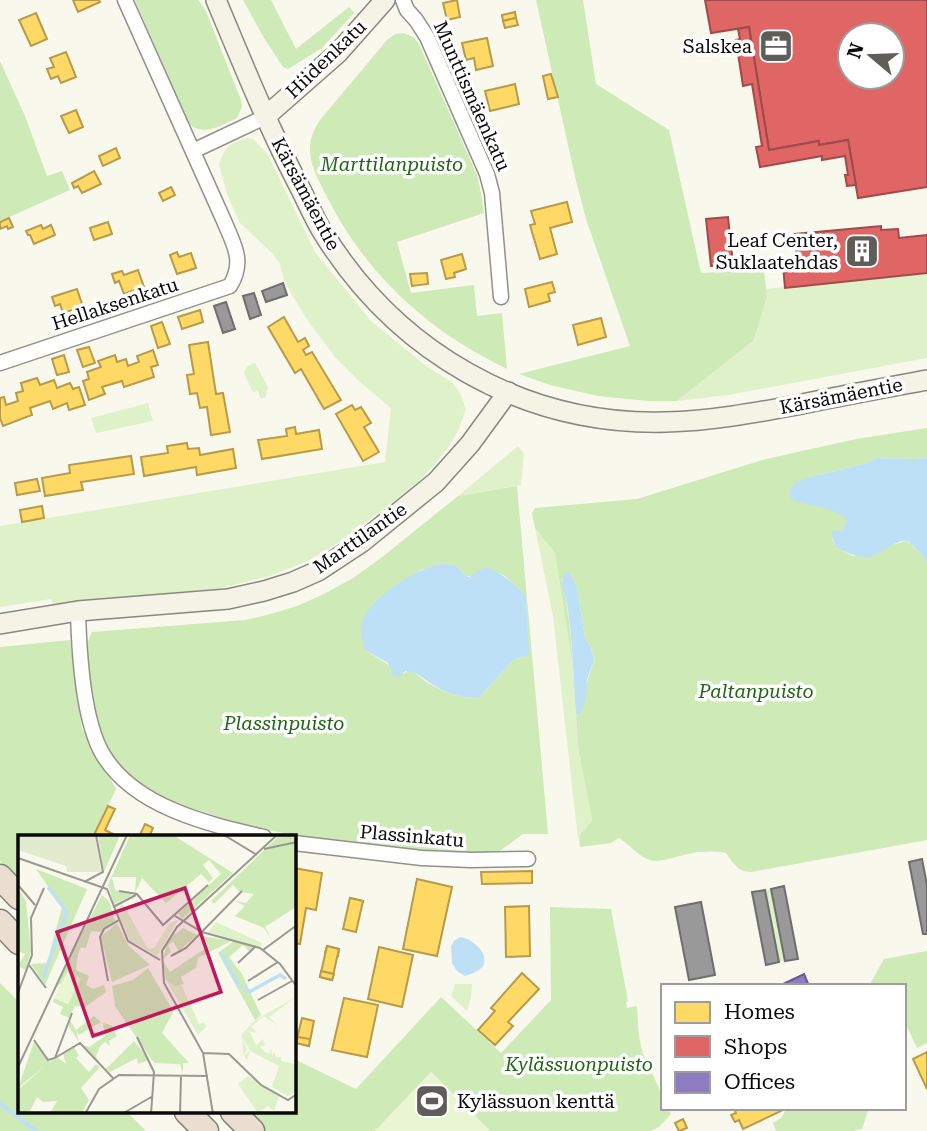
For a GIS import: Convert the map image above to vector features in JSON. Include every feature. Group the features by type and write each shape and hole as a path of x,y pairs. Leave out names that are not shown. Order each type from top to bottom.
{"highway":[{"path":"0,877 18,896"},
{"path":"0,922 18,941"},
{"path":"189,1114 206,1131"},
{"path":"235,1114 252,1131"}],"street":[{"path":"125,0 193,151 265,117"},
{"name":"Kärsämäentie","path":"216,0 265,117 321,229 340,258 394,321 418,341 481,380 508,393 575,415 620,421 664,422 734,417 927,380"},
{"name":"Hiidenkatu","path":"265,117 338,53 385,0"},
{"name":"Munttismäenkatu","path":"403,0 427,37 487,174 492,193 501,297"},
{"name":"Hellaksenkatu","path":"0,363 230,286 236,275 237,255 193,151"},
{"name":"Marttilantie","path":"0,624 78,611 228,598 264,591 318,571 362,542 436,482 470,444 508,393"},
{"path":"78,611 82,674 90,719 102,752 110,764 130,786 156,803 256,835"},
{"name":"Plassinkatu","path":"296,843 422,858 528,859"}],"green space":[{"path":"135,0 198,0 205,9 241,100 242,106 237,118 207,130 189,124"},
{"path":"243,0 271,0 296,49 349,7 354,13 322,48 288,69 283,67 264,38"},
{"path":"536,0 583,0 596,84 669,130 701,273 764,270 767,296 754,340 677,401 598,396 550,385 519,374 630,346 586,219"},
{"name":"Marttilanpuisto","path":"404,33 419,44 477,175 484,213 397,242 411,293 474,285 477,316 502,313 507,369 438,328 389,285 342,223 316,175 310,155 311,141 320,120 387,40 395,34"},
{"path":"0,61 25,116 47,176 62,171 70,190 0,221"},
{"path":"247,138 253,139 267,153 315,252 371,321 426,366 452,382 466,409 459,429 450,445 418,482 354,532 315,558 270,576 217,589 107,598 53,606 51,599 0,607 0,526 385,462 391,408 335,357 291,293 280,264 239,222 227,194 219,164 230,144"},
{"path":"927,273 927,358 728,395 677,401 754,340 767,296 766,289"},
{"path":"255,363 268,387 265,398 260,398 258,390 253,393 244,373 247,366"},
{"path":"148,403 153,421 96,433 91,418"},
{"name":"Paltanpuisto","path":"927,428 927,458 876,458 864,464 818,475 812,504 836,511 849,520 832,538 835,547 853,556 906,541 927,561 927,840 751,872 739,869 726,853 698,852 654,861 641,856 619,838 611,843 580,847 581,835 592,820 578,747 576,714 594,660 585,638 577,586 569,572 562,579 573,669 555,553 535,528 532,513 535,508 637,499 766,459 856,439"},
{"path":"518,446 524,454 521,485 458,496"},
{"name":"Plassinpuisto","path":"517,486 548,834 523,834 493,853 383,847 311,838 239,823 171,801 141,787 117,764 102,736 92,705 87,646 92,632 245,620 271,614 324,594 381,558 458,496","holes":["440,564 457,567 466,576 473,576 485,567 505,576 526,596 528,647 524,657 514,659 479,698 446,692 409,670 403,674 365,650 378,600 391,589 421,570"]},
{"path":"535,528 555,553 573,669 578,747 592,820 578,839 553,616"},
{"path":"70,640 82,729 116,789 94,835 18,835 18,880 0,861 0,647"},
{"path":"771,889 785,961 779,962 765,890"},
{"name":"Kylässuonpuisto","path":"550,907 611,909 628,1001 627,1008 637,1006 642,1050 659,1088 661,1110 669,1110 671,1114 659,1127 651,1131 490,1131 431,1072 375,1131 262,1131 244,1114 296,1114 296,1060 356,1089 441,997 501,1053 551,1000"},
{"path":"927,951 927,1043 917,1048 906,1024 906,984 870,984 884,959"},
{"path":"0,983 18,1001 18,1114 129,1114 146,1131 0,1131"},
{"path":"455,984 472,984 467,1011 451,996"},
{"name":"Kylässuon kenttä","path":"431,1072 490,1131 375,1131"},
{"path":"786,1110 868,1110 862,1129 853,1131 776,1131 773,1123 781,1118"}],"water":[{"path":"876,458 927,458 927,561 907,541 898,542 867,557 843,551 835,547 831,532 842,530 848,520 827,509 792,500 789,492 796,482 864,464"},
{"path":"440,564 455,565 469,577 485,567 491,569 526,596 529,653 514,659 479,698 450,693 409,671 394,677 388,663 365,650 362,623 373,604 407,578"},
{"path":"569,572 577,586 585,638 594,660 587,680 586,700 579,715 576,714 571,631 562,584 563,576"},
{"path":"460,937 477,946 485,959 481,969 465,976 457,971 452,963 451,946"}],"building: Homes":[{"path":"73,0 99,0 100,2 78,12"},
{"path":"457,0 460,17 447,20 443,3"},
{"path":"515,12 516,18 503,21 502,15"},
{"path":"36,13 47,39 31,46 19,20"},
{"path":"516,18 518,25 505,28 503,21"},
{"path":"487,38 493,66 476,70 474,58 466,60 462,43"},
{"path":"66,52 76,77 61,83 58,76 51,79 47,69 54,67 50,58"},
{"path":"551,74 558,97 548,99 543,76"},
{"path":"515,84 519,104 490,111 485,91"},
{"path":"76,110 83,127 69,133 61,116"},
{"path":"116,148 120,158 103,166 99,156"},
{"path":"94,171 101,184 82,193 78,186 74,188 72,183"},
{"path":"171,187 175,195 163,201 159,193"},
{"path":"567,202 572,222 550,228 557,254 540,259 530,225 535,224 531,211"},
{"path":"9,218 13,227 0,229 0,222"},
{"path":"108,222 112,234 94,240 90,228"},
{"path":"41,225 43,229 51,225 55,235 34,244 26,231"},
{"path":"177,252 179,257 191,253 196,268 177,274 170,255"},
{"path":"462,254 466,269 454,273 455,277 446,279 441,260"},
{"path":"138,270 144,287 124,294 119,281 115,283 112,274 122,271 124,275"},
{"path":"427,273 428,284 412,286 410,274"},
{"path":"552,282 555,292 548,294 550,301 529,307 525,289"},
{"path":"77,289 83,307 63,313 60,304 55,306 52,297"},
{"path":"200,310 203,322 182,329 178,317"},
{"path":"284,317 298,342 305,338 309,346 303,350 306,355 312,352 341,400 324,409 301,369 295,373 268,327"},
{"path":"601,318 606,337 578,345 573,325"},
{"path":"162,322 170,344 158,348 151,326"},
{"path":"208,342 216,394 223,393 230,432 211,435 207,407 200,408 197,393 190,394 187,375 194,374 189,345"},
{"path":"89,347 95,363 83,367 77,350"},
{"path":"153,350 158,365 151,367 154,377 124,387 122,381 102,387 105,394 89,400 83,381 89,379 87,372 101,367 98,361 115,355 117,362 126,359 128,366 139,362 137,356"},
{"path":"64,355 69,372 57,375 52,359"},
{"path":"37,378 40,385 54,380 57,388 70,383 73,389 79,387 85,405 69,410 67,403 53,409 50,401 30,408 32,415 3,426 0,418 0,398 4,397 6,405 18,401 16,393 23,391 21,383"},
{"path":"352,405 355,410 361,407 371,423 364,427 379,452 363,461 336,414"},
{"path":"295,427 296,434 319,430 322,449 262,459 258,440 287,436 286,429"},
{"path":"187,443 188,449 199,448 200,455 233,449 236,468 197,475 196,467 144,476 141,457 168,453 167,446"},
{"path":"131,456 134,474 81,482 83,490 45,496 42,478 70,473 69,465"},
{"path":"37,479 40,491 17,495 15,483"},
{"path":"42,506 44,518 22,522 20,510"},
{"path":"108,806 115,809 105,830 115,835 94,835"},
{"path":"145,824 153,828 150,835 140,835"},
{"path":"296,868 322,873 316,910 306,908 300,944 296,943"},
{"path":"532,871 532,883 482,884 481,872"},
{"path":"417,879 452,887 437,956 403,949"},
{"path":"350,898 363,901 361,907 349,904"},
{"path":"350,898 363,901 356,932 343,929"},
{"path":"529,906 530,956 506,957 505,907"},
{"path":"327,946 339,949 338,956 325,953"},
{"path":"327,946 339,949 332,980 320,977"},
{"path":"379,947 413,955 402,1007 368,999"},
{"path":"321,971 334,974 332,980 320,977"},
{"path":"522,973 539,989 508,1022 513,1026 495,1045 478,1030 495,1011 491,1008"},
{"path":"344,998 378,1005 367,1057 332,1050"},
{"path":"302,1018 314,1021 309,1046 296,1043"},
{"path":"298,1037 310,1039 309,1046 296,1043"},
{"path":"927,1052 927,1089 913,1059"},
{"path":"735,1110 781,1111 743,1129 739,1120 735,1122 731,1115 736,1113"},
{"path":"683,1119 687,1128 679,1131 675,1123"}],"building: Shops":[{"path":"705,0 927,0 927,187 858,198 848,140 819,145 819,141 769,150 749,27 711,33"},
{"path":"749,27 769,150 819,141 819,145 848,140 856,185 847,186 845,156 822,160 822,156 760,167 756,147 762,146 752,84 743,86 736,40 740,39 738,29"},
{"path":"728,217 733,264 711,266 706,219"},
{"name":"Leaf Center, Suklaatehdas","path":"881,226 881,230 898,229 899,238 927,235 927,273 785,288 783,265 797,263 795,234"}],"building: Offices":[{"path":"804,974 808,984 783,984"}],"building: Industry":[{"path":"283,283 287,295 266,302 262,291"},
{"path":"254,293 261,315 250,319 243,296"},
{"path":"226,302 235,329 223,333 214,306"},
{"path":"922,859 927,885 927,934 923,934 909,862"},
{"path":"784,886 798,959 785,961 771,889"},
{"path":"765,890 779,962 766,965 752,892"},
{"path":"701,902 715,975 689,980 675,907"}],"waterway":[{"path":"0,1103 36,1131"}],"place":[{"name":"Salskea","path":"776,46"},
{"name":"Leaf Center, Suklaatehdas","path":"862,251"},
{"name":"Kylässuon kenttä","path":"432,1101"}]}
